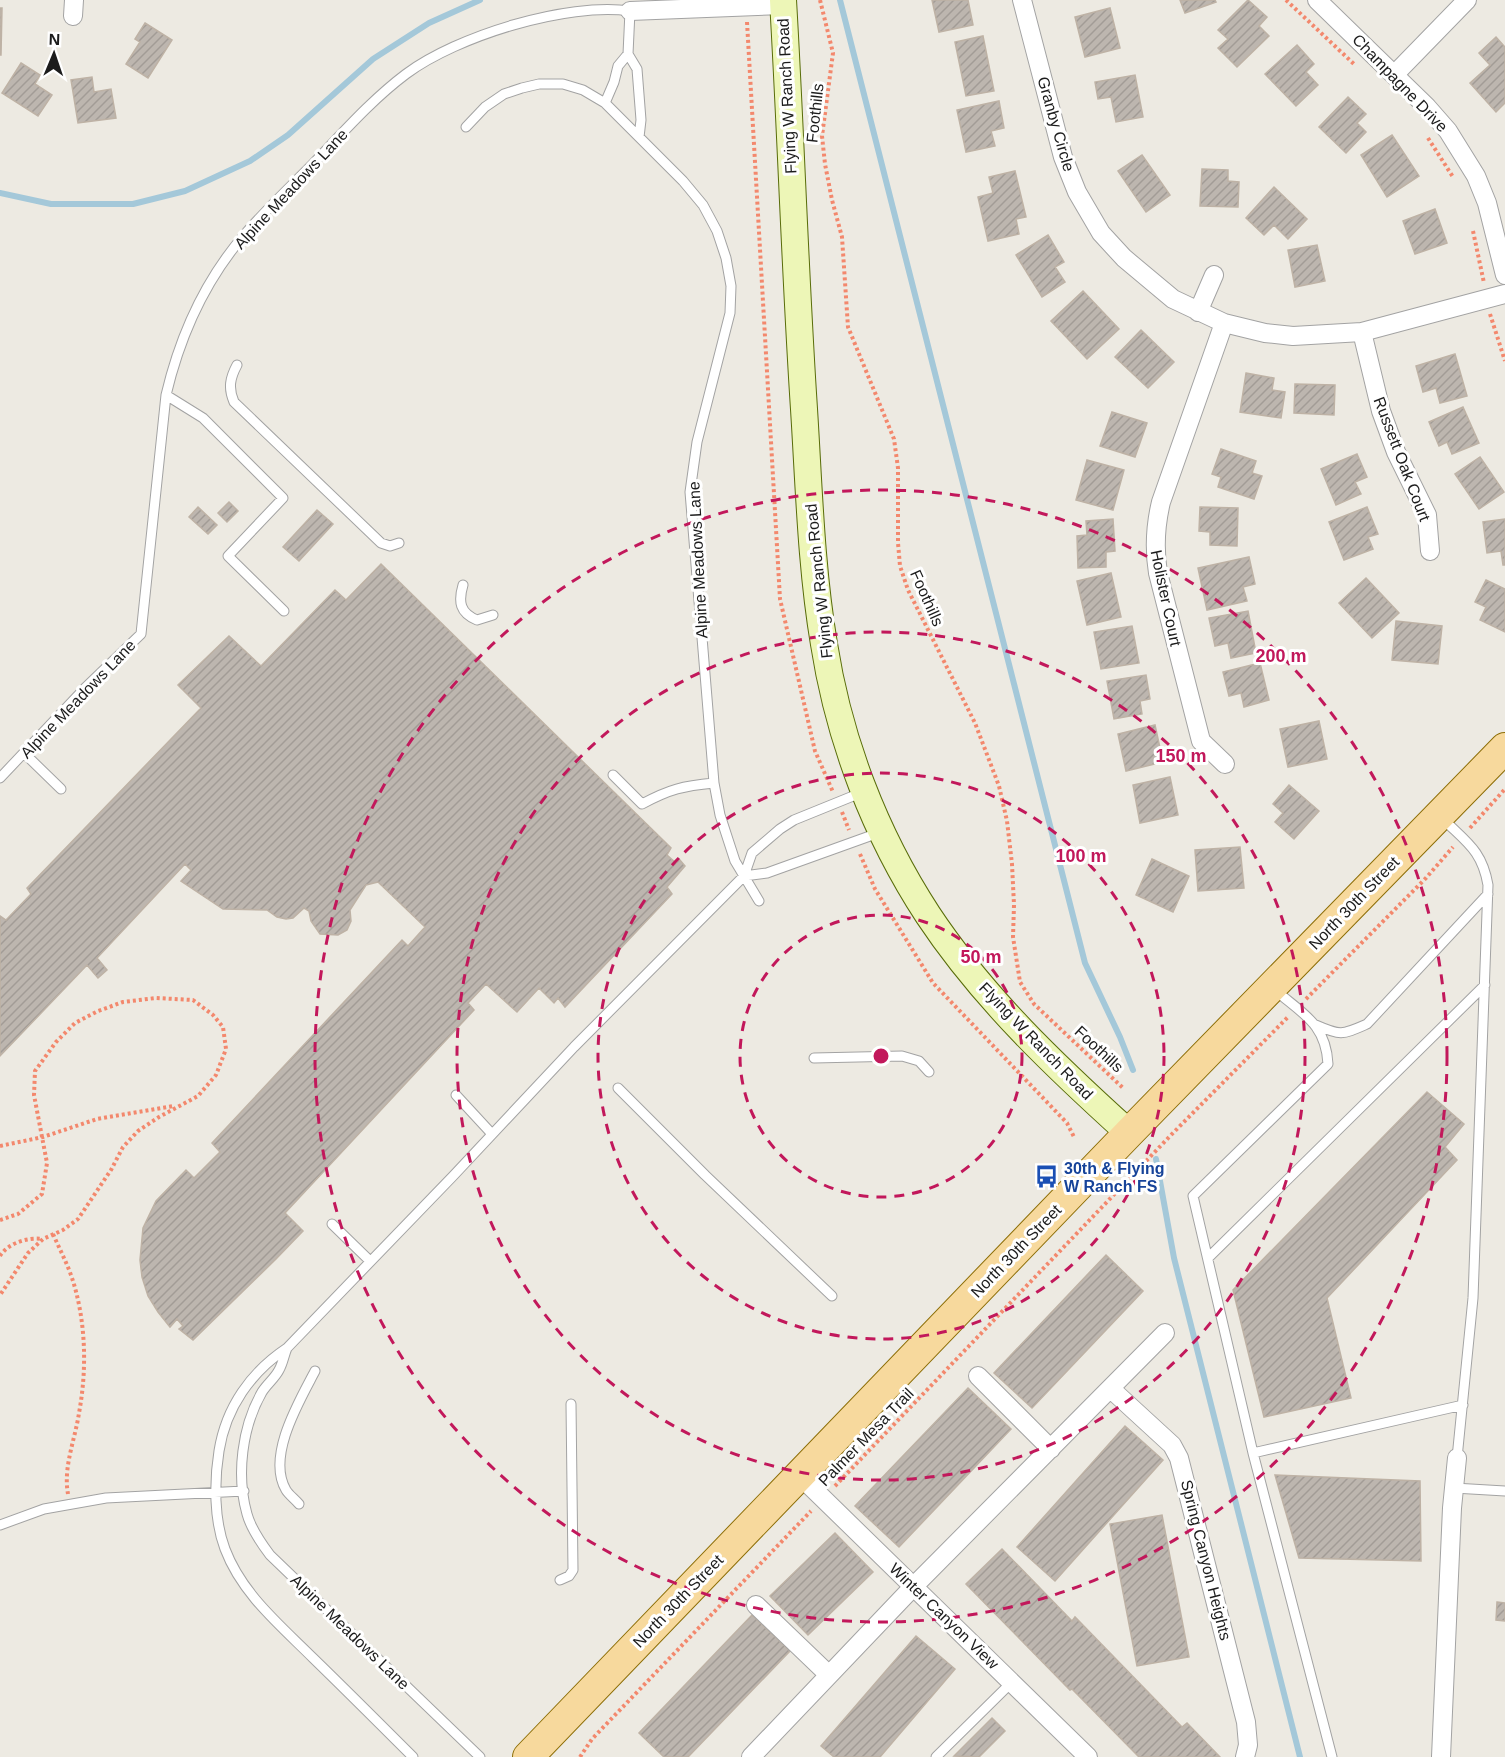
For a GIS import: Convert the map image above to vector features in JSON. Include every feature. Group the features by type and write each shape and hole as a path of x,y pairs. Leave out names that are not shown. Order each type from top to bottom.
{"main road":[{"name":"North 30th Street","path":"528,1757 1505,748"}],"street":[{"name":"Granby Circle","path":"1022,0 1063,158 1077,192 1101,233 1124,258 1173,299 1224,323 1265,333 1293,336 1362,332 1505,294"},
{"name":"Champagne Drive","path":"1317,0 1427,107 1448,131 1476,176 1487,203 1505,275"},
{"path":"1394,75 1467,0"},
{"name":"Alpine Meadows Lane","path":"630,11 783,3"},
{"name":"Flying W Ranch Road","path":"783,3 815,578 824,645 837,709 853,765 899,865 928,914 969,972 1009,1018 1130,1133"},
{"path":"1198,312 1214,275"},
{"name":"Holister Court","path":"1224,323 1161,502 1155,525 1154,551 1201,741 1225,764"},
{"name":"Russett Oak Court","path":"1362,332 1381,411 1396,452 1427,515 1430,552"},
{"path":"751,1757 914,1586 1165,1333"},
{"path":"978,1376 1051,1449"},
{"name":"Spring Canyon Heights","path":"1111,1389 1172,1445 1179,1458 1246,1722 1248,1745 1245,1757"},
{"path":"1441,1757 1457,1458"},
{"name":"Winter Canyon View","path":"799,1475 1088,1757"},
{"path":"756,1605 829,1675"}],"lane":[{"name":"Alpine Meadows Lane","path":"0,778 85,688 141,634 166,395 172,371 196,307 215,274 244,235 364,111 407,73 482,34 522,22 598,10 630,11"},
{"path":"630,11 628,54 637,69 641,120 639,137"},
{"path":"605,103 618,66 628,54"},
{"name":"Alpine Meadows Lane","path":"466,127 485,107 504,94 539,84 563,84 583,90 605,103 683,181 703,205 717,231 726,258 731,286 730,313 697,442 690,492 714,783 720,815 735,861 759,901"},
{"path":"237,365 231,378 230,392 234,402 381,543 390,546 399,543"},
{"path":"166,395 202,418 283,498 228,556 284,611"},
{"path":"464,585 460,596 461,607 468,616 477,620 493,615"},
{"path":"25,754 61,789"},
{"path":"612,775 642,804 663,792 714,783"},
{"path":"413,1757 252,1596 230,1561 218,1526 217,1492 217,1464 226,1421 237,1399 255,1373 267,1361 287,1348 574,1047 744,876 752,853 794,820 865,791"},
{"path":"1439,816 1478,854 1485,867 1488,894 1473,1299 1457,1458"},
{"path":"744,876 766,873 883,831"},
{"path":"1272,987 1316,1025 1344,1034 1367,1024 1488,894"},
{"path":"1208,1258 1485,985"},
{"path":"1316,1025 1327,1047 1328,1064 1193,1196 1253,1453 1332,1757"},
{"path":"814,1058 902,1056 919,1061 930,1072"},
{"path":"618,1088 832,1296"},
{"path":"456,1095 492,1134"},
{"path":"332,1224 370,1261"},
{"name":"Alpine Meadows Lane","path":"287,1348 279,1371 263,1390 250,1417 243,1445 244,1491 247,1515 252,1526 270,1555 480,1757"},
{"path":"299,1504 286,1489 282,1475 281,1450 288,1425 315,1371"},
{"path":"560,1580 569,1576 573,1570 571,1404"},
{"path":"1253,1453 1463,1405"},
{"path":"1454,1488 1505,1491"},
{"path":"0,1525 44,1509 70,1503 106,1498 244,1491"},
{"path":"936,1757 1012,1682"}],"path":[{"name":"Foothills","path":"820,0 833,53 822,136 832,200 842,237 848,327 894,439 898,468 900,566 908,590 975,723 999,786 1007,821 1012,864 1013,937 1020,982 1034,1004 1123,1088"},
{"path":"1286,0 1362,72"},
{"path":"1422,129 1454,179"},
{"path":"1471,222 1492,322 1505,361"},
{"name":"Palmer Mesa Trail","path":"579,1757 592,1739 1171,1135 1426,878 1505,789"},
{"path":"0,1220 18,1214 42,1194 47,1163 34,1095 35,1071 56,1042 75,1023 123,1002 156,998 193,1000 213,1015 223,1027 226,1049 216,1075 198,1096 177,1106 138,1131 123,1147 111,1170 78,1219 43,1239 28,1253 0,1295"},
{"path":"0,1146 43,1137 97,1119 177,1106"},
{"path":"54,1234 78,1300 84,1350 80,1411 65,1479 70,1503"},
{"path":"0,1256 4,1250 15,1244 33,1238 43,1239"}],"building":[{"path":"932,0 968,0 973,25 939,32"},
{"path":"1180,0 1215,0 1216,2 1185,13"},
{"path":"1248,0 1267,17 1259,26 1269,36 1237,67 1218,48 1228,39 1218,30"},
{"path":"0,8 2,8 1,55 0,55"},
{"path":"1110,8 1120,48 1085,57 1075,17"},
{"path":"145,23 172,40 148,78 126,64 140,42 135,39"},
{"path":"983,36 994,91 966,96 955,42"},
{"path":"1496,37 1505,47 1505,103 1496,112 1470,83 1490,65 1479,53"},
{"path":"1297,45 1314,64 1306,72 1318,85 1296,106 1265,74"},
{"path":"21,63 40,75 35,84 52,95 38,116 2,93"},
{"path":"1135,75 1143,117 1116,122 1111,97 1098,99 1095,82"},
{"path":"92,77 94,92 111,89 116,118 78,123 71,80"},
{"path":"1348,97 1366,114 1357,123 1366,132 1346,153 1319,127"},
{"path":"999,101 1004,128 991,131 995,146 966,152 957,110"},
{"path":"1392,135 1419,176 1387,197 1361,155"},
{"path":"1142,155 1170,195 1146,212 1118,171"},
{"path":"1202,169 1228,170 1228,181 1239,182 1238,207 1200,206"},
{"path":"1015,171 1026,217 1016,219 1019,234 988,241 978,197 993,193 989,177"},
{"path":"1274,187 1307,219 1288,239 1274,225 1264,235 1246,218"},
{"path":"1435,209 1447,243 1415,254 1403,221"},
{"path":"1048,235 1064,262 1055,267 1065,282 1042,297 1016,255"},
{"path":"1317,245 1325,281 1295,287 1288,250"},
{"path":"1083,291 1119,329 1087,359 1051,321"},
{"path":"1141,330 1174,362 1148,388 1115,357"},
{"path":"1455,354 1467,396 1440,403 1436,388 1423,392 1416,366"},
{"path":"1246,373 1274,378 1272,390 1285,392 1281,418 1240,412"},
{"path":"1295,384 1335,385 1334,415 1294,413"},
{"path":"1463,407 1479,443 1452,454 1447,442 1439,446 1429,422"},
{"path":"1112,412 1147,423 1135,457 1100,446"},
{"path":"1221,449 1256,461 1252,473 1262,476 1254,499 1218,487 1221,477 1212,474"},
{"path":"1357,454 1367,477 1355,482 1361,494 1336,505 1321,469"},
{"path":"1480,457 1504,492 1479,509 1455,474"},
{"path":"1087,460 1124,470 1113,510 1076,500"},
{"path":"229,502 238,511 227,522 218,513"},
{"path":"198,507 217,525 208,534 189,517"},
{"path":"1200,507 1238,508 1237,546 1210,545 1210,532 1199,531"},
{"path":"1367,507 1378,534 1368,537 1373,549 1344,560 1329,522"},
{"path":"317,510 333,524 299,561 283,547"},
{"path":"1113,519 1115,551 1106,552 1106,567 1078,568 1077,536 1087,535 1086,521"},
{"path":"1505,519 1505,565 1503,565 1501,551 1487,553 1483,522"},
{"path":"1249,557 1255,584 1243,587 1247,601 1207,610 1198,568"},
{"path":"381,564 671,848 667,855 676,863 679,859 685,866 667,887 672,894 565,1007 558,998 554,1003 539,988 517,1012 486,984 468,1003 474,1010 285,1213 303,1231 193,1340 179,1329 183,1326 177,1319 170,1327 148,1296 142,1277 140,1260 143,1228 156,1201 186,1170 194,1178 220,1152 212,1143 402,940 408,946 425,927 378,882 366,885 350,910 351,921 347,930 338,935 320,934 311,921 309,911 304,908 293,918 286,919 277,917 267,910 223,909 181,881 191,870 185,864 97,958 107,970 98,978 87,965 0,1056 0,916 6,920 31,894 27,888 201,708 178,685 229,636 261,666 335,590 346,600"},
{"path":"1111,573 1121,617 1087,625 1077,581"},
{"path":"1366,578 1399,613 1372,638 1339,603"},
{"path":"1486,580 1505,589 1505,632 1480,620 1486,607 1475,602"},
{"path":"1248,611 1256,653 1231,658 1228,643 1215,646 1209,618"},
{"path":"1396,621 1442,626 1438,664 1392,660"},
{"path":"1132,626 1139,663 1101,669 1094,632"},
{"path":"1260,663 1269,700 1244,707 1241,693 1229,696 1223,672"},
{"path":"1146,675 1150,699 1140,701 1142,714 1114,719 1107,681"},
{"path":"1319,721 1327,759 1288,767 1280,729"},
{"path":"1155,725 1163,762 1126,771 1118,734"},
{"path":"1170,777 1178,815 1140,823 1133,785"},
{"path":"1289,785 1319,811 1294,839 1275,822 1283,813 1273,804"},
{"path":"1240,847 1244,888 1198,891 1195,850"},
{"path":"1152,859 1189,876 1173,912 1136,895"},
{"path":"1427,1092 1464,1124 1445,1147 1457,1160 1327,1298 1351,1398 1264,1417 1233,1290"},
{"path":"1106,1255 1143,1291 1032,1408 994,1373"},
{"path":"968,1388 1011,1429 899,1547 855,1506"},
{"path":"1125,1426 1163,1460 1055,1581 1017,1547"},
{"path":"1275,1475 1420,1481 1421,1561 1299,1558"},
{"path":"1162,1515 1189,1657 1137,1666 1110,1524"},
{"path":"835,1533 873,1572 808,1635 770,1596"},
{"path":"1002,1549 1072,1621 1075,1617 1182,1727 1187,1723 1220,1757 1139,1757 966,1584"},
{"path":"1497,1602 1505,1603 1505,1621 1496,1620"},
{"path":"752,1615 790,1651 688,1757 664,1757 639,1733"},
{"path":"916,1636 955,1669 880,1757 834,1757 821,1746"},
{"path":"992,1718 1005,1731 979,1757 954,1756"}],"waterway":[{"path":"0,193 51,204 133,204 185,191 250,161 288,135 373,59 429,23 480,0"},
{"path":"840,0 1085,963 1133,1070"},
{"path":"1156,1159 1174,1258 1300,1757"}],"place":[{"name":"30th & Flying W Ranch FS","path":"1046,1177"}]}
